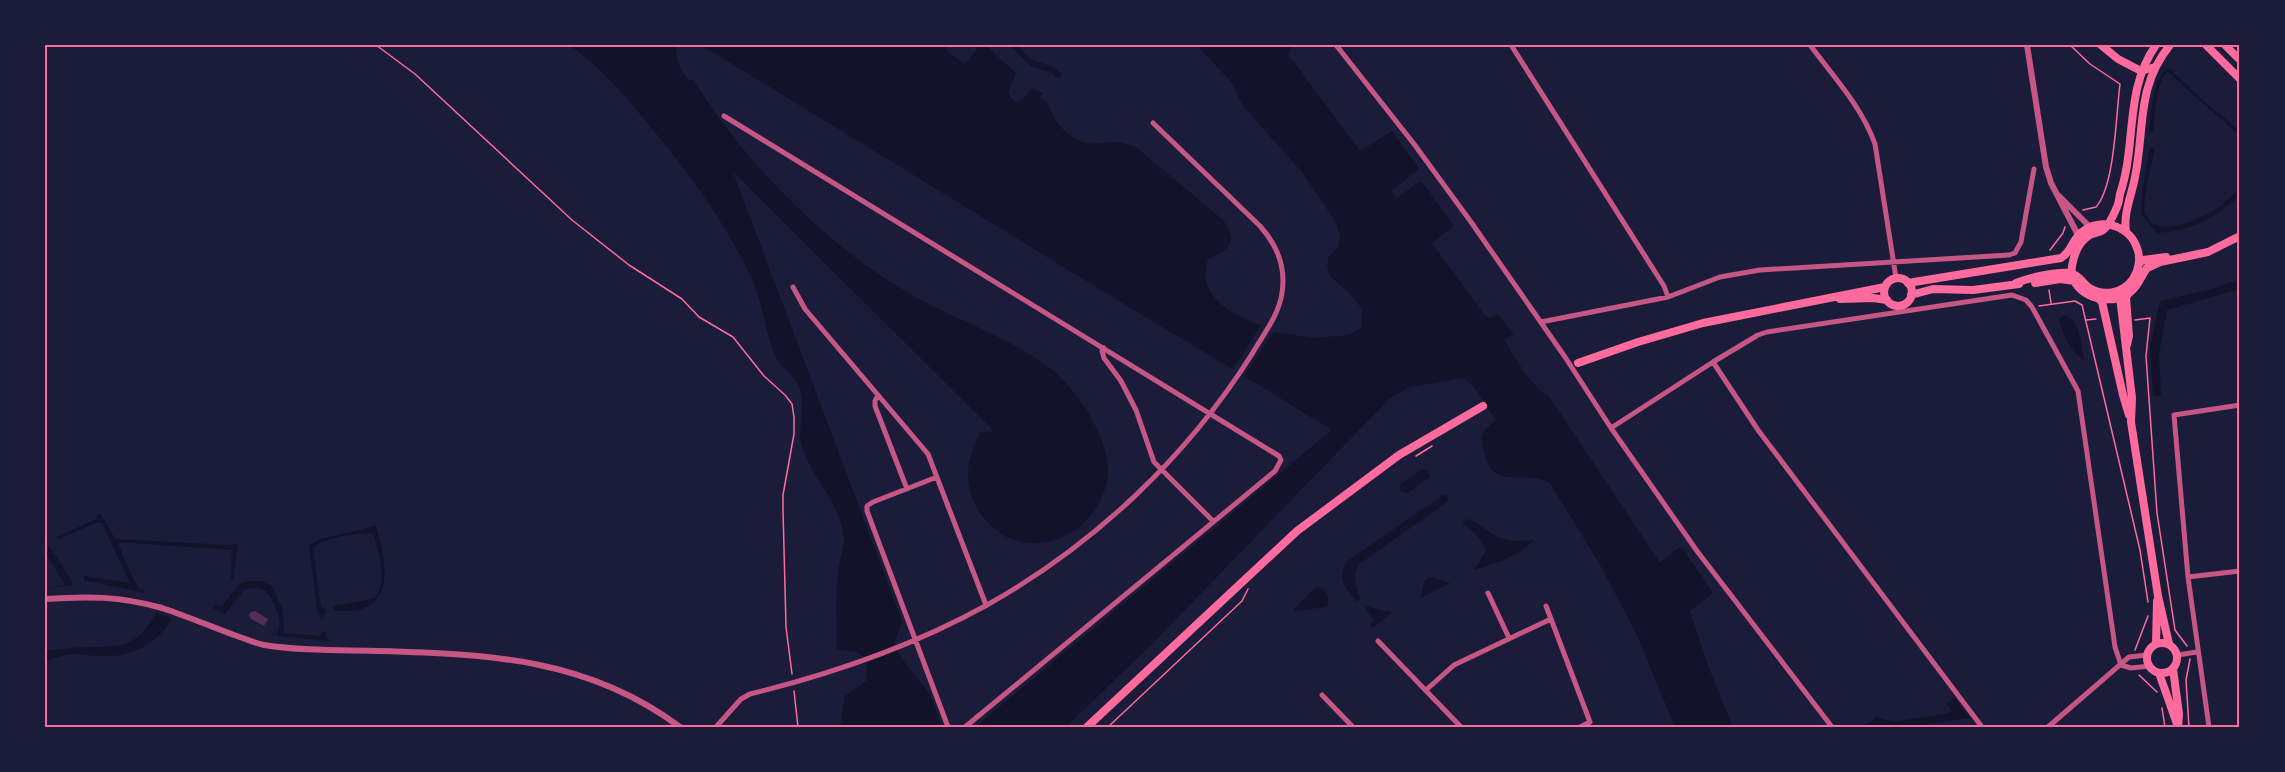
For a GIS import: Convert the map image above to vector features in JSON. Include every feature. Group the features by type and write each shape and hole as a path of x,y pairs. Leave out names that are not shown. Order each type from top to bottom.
{"main road":[{"path":"2101,45 2118,59 2141,71 2155,67"},
{"path":"2080,239 2103,230 2119,205 2128,160 2133,100 2141,71 2156,45"},
{"path":"2126,231 2137,166 2143,100 2155,67 2170,45"},
{"path":"2206,45 2240,79"},
{"path":"2225,45 2240,60"},
{"path":"1908,283 2061,258 2092,226 2105,224 2126,231 2136,246 2139,263 2134,279 2123,294 2125,350 2132,398 2132,422 2158,596 2169,644 2178,655 2173,669 2159,673"},
{"path":"2080,239 2075,256 2073,278 2082,290 2098,298 2109,300 2137,286 2147,268 2160,262 2208,252 2240,236"},
{"path":"2139,263 2163,256 2181,258"},
{"path":"1911,296 1908,283 1903,279 1896,278 1888,282 1885,287 1884,295 1893,305 1900,305 1907,302 1911,296 1933,289 1973,290 2016,283 2073,278 2076,275 2090,288 2100,292 2123,294"},
{"path":"1578,363 1702,323 1885,287"},
{"path":"1824,299 1881,298 1887,300"},
{"path":"2098,298 2102,302 2123,395 2132,422"},
{"path":"1087,727 1297,531 1399,455 1483,406"},
{"path":"2158,596 2156,644 2147,655 2150,666 2159,673 2178,726"},
{"path":"2156,644 2169,644"},
{"path":"2173,669 2179,714 2178,726"}],"street":[{"path":"1336,45 1414,144 1541,322 1611,428 1697,551 1832,727"},
{"path":"1511,45 1664,286 1668,297"},
{"path":"1810,45 1862,116 1871,133 1875,144 1896,278"},
{"path":"2026,45 2046,167 2080,239"},
{"path":"724,116 1276,452 1281,460 1275,471 965,727"},
{"path":"716,727 741,699 750,694 858,662 915,640 986,605 1029,579 1076,545 1162,469 1211,412 1239,374 1274,317 1281,299 1283,273 1278,254 1268,235 1154,123"},
{"path":"1541,322 1668,297 1720,278 1761,270 2009,255 2018,250 2034,169"},
{"path":"2059,196 2088,225 2092,226"},
{"path":"793,287 805,309 928,454 986,605"},
{"path":"1611,428 1713,362 1767,332 2012,295 2020,297 2032,307 2078,391 2115,647 2121,665"},
{"path":"1104,348 1102,351 1104,358 1129,395 1151,455 1214,521"},
{"path":"1713,362 1758,430 1982,727"},
{"path":"878,395 875,406 907,489"},
{"path":"2209,727 2188,577 2174,415 2240,405"},
{"path":"937,477 873,502 867,506 867,511 948,727"},
{"path":"2188,577 2240,571"},
{"path":"1488,593 1509,638"},
{"path":"45,599 101,596 161,608 261,645 299,649 459,653 509,658 549,666 583,675 615,689 658,711 680,727"},
{"path":"1546,606 1590,722 1580,727"},
{"path":"1426,690 1454,664 1551,619"},
{"path":"1378,641 1461,727"},
{"path":"2178,655 2198,652"},
{"path":"2048,727 2129,657 2147,655"},
{"path":"2121,665 2150,666"},
{"path":"1322,695 1353,727"}],"path":[{"path":"376,45 415,74 572,220 629,265 682,299 699,317 733,337 764,376 792,404 794,434 783,495 783,510 786,627 798,727"},
{"path":"2070,45 2090,64 2120,84 2112,153 2102,198 2096,207 2082,210 2077,214"},
{"path":"2032,307 2077,301 2082,305 2140,550 2148,606"},
{"path":"2150,318 2146,356 2157,513 2175,630 2186,644 2189,653 2190,662 2186,680 2189,727"},
{"path":"1407,461 1437,443"},
{"path":"1108,727 1242,601 1252,582"},
{"path":"2134,656 2135,646 2149,612"},
{"path":"2136,667 2142,679 2159,696"},
{"path":"2162,702 2165,727"}],"shaded area":[{"path":"569,45 677,45 678,60 686,77 690,81 693,79 736,141 790,201 851,254 882,277 914,296 1009,342 1044,364 1069,386 1095,425 1106,454 1107,481 1099,503 1085,521 1068,534 1049,542 1029,543 1009,538 991,526 972,497 968,469 972,451 980,433 994,431 733,172 899,613 902,623 894,644 902,659 930,694 942,727 840,727 845,696 866,681 867,672 862,655 852,651 837,650 837,582 844,537 832,502 802,447 800,389 795,379 776,357 752,279 742,258 705,199 664,143 622,93 602,72"},
{"path":"701,45 946,45 948,52 965,65 980,45 985,45 1016,73 1008,92 1017,103 1032,88 1043,93 1039,97 1049,104 1058,123 1073,138 1093,144 1115,142 1136,147 1223,220 1230,234 1230,244 1222,252 1208,259 1205,272 1207,284 1212,294 1228,309 1261,325 1233,369"},
{"path":"1009,45 1017,45 1032,60 1054,67 1062,75 1058,79 1051,72 1032,67"},
{"path":"1197,45 1293,45 1288,54 1360,151 1392,131 1419,169 1391,191 1397,198 1420,181 1424,184 1454,226 1432,243 1485,316 1490,318 1498,314 1514,334 1504,340 1518,362 1535,386 1548,395 1660,563 1678,548 1682,548 1713,593 1690,611 1710,671 1733,727 1675,727 1636,633 1602,568 1550,483 1540,479 1502,476 1494,472 1488,464 1482,437 1485,430 1496,420 1473,386 1464,378 1409,387 1389,399 1153,643 1066,727 975,727 1332,430 1244,376 1274,332 1314,338 1350,335 1362,327 1362,309 1352,296 1331,277 1327,266 1329,256 1338,247 1340,236 1335,221 1302,172 1243,106 1232,83"},
{"path":"2169,68 2240,131 2240,136 2168,72 2158,90 2154,131 2149,131 2156,86 2159,78"},
{"path":"2150,147 2155,148 2144,208 2150,222 2158,226 2179,225 2202,217 2219,207 2240,188 2240,196 2202,222 2182,229 2157,233 2141,214 2143,185"},
{"path":"2240,279 2240,289 2167,310 2159,354 2161,395 2156,397 2153,395 2150,348 2160,301 2209,290"},
{"path":"2064,315 2070,318 2077,327 2084,360 2071,348 2065,336 2059,319"},
{"path":"1423,469 1427,470 1430,477 1408,493 1401,492 1399,488 1401,484"},
{"path":"1443,495 1447,495 1449,499 1447,502 1358,565 1355,578 1360,599 1357,602 1342,579 1346,562"},
{"path":"100,513 114,537 119,539 238,544 233,580 231,579 232,550 118,542 138,588 145,590 144,593 84,580 84,576 130,583 102,523 96,523 59,539 57,537 96,519"},
{"path":"1470,519 1499,538 1515,541 1534,540 1514,555 1474,570 1486,551 1479,538 1462,522"},
{"path":"376,526 384,558 383,587 378,598 368,606 354,611 334,610 333,606 374,599 379,592 382,576 373,534 342,536 324,541 313,548 321,607 327,610 322,618 317,611 309,546 320,539"},
{"path":"45,540 72,581 71,585 45,589 65,585 45,552"},
{"path":"1430,577 1450,583 1420,598 1425,581"},
{"path":"261,581 272,586 283,611 284,633 320,636 324,631 329,641 276,636 280,625 279,615 271,598 258,588 243,591 224,615 213,608 213,605 222,606 239,584"},
{"path":"1316,587 1322,588 1328,596 1328,605 1295,611 1294,609"},
{"path":"1367,606 1393,612 1373,627 1370,624 1374,620 1365,608"},
{"path":"156,613 172,618 159,635 143,648 123,655 73,654 45,661 45,651 128,643 142,633"},
{"path":"1955,698 1970,718 1907,727 1863,727 1877,717 1893,722 1949,713 1952,711 1946,703"}],"building":[{"path":"255,611 268,619 264,626 251,619 249,615"}]}
